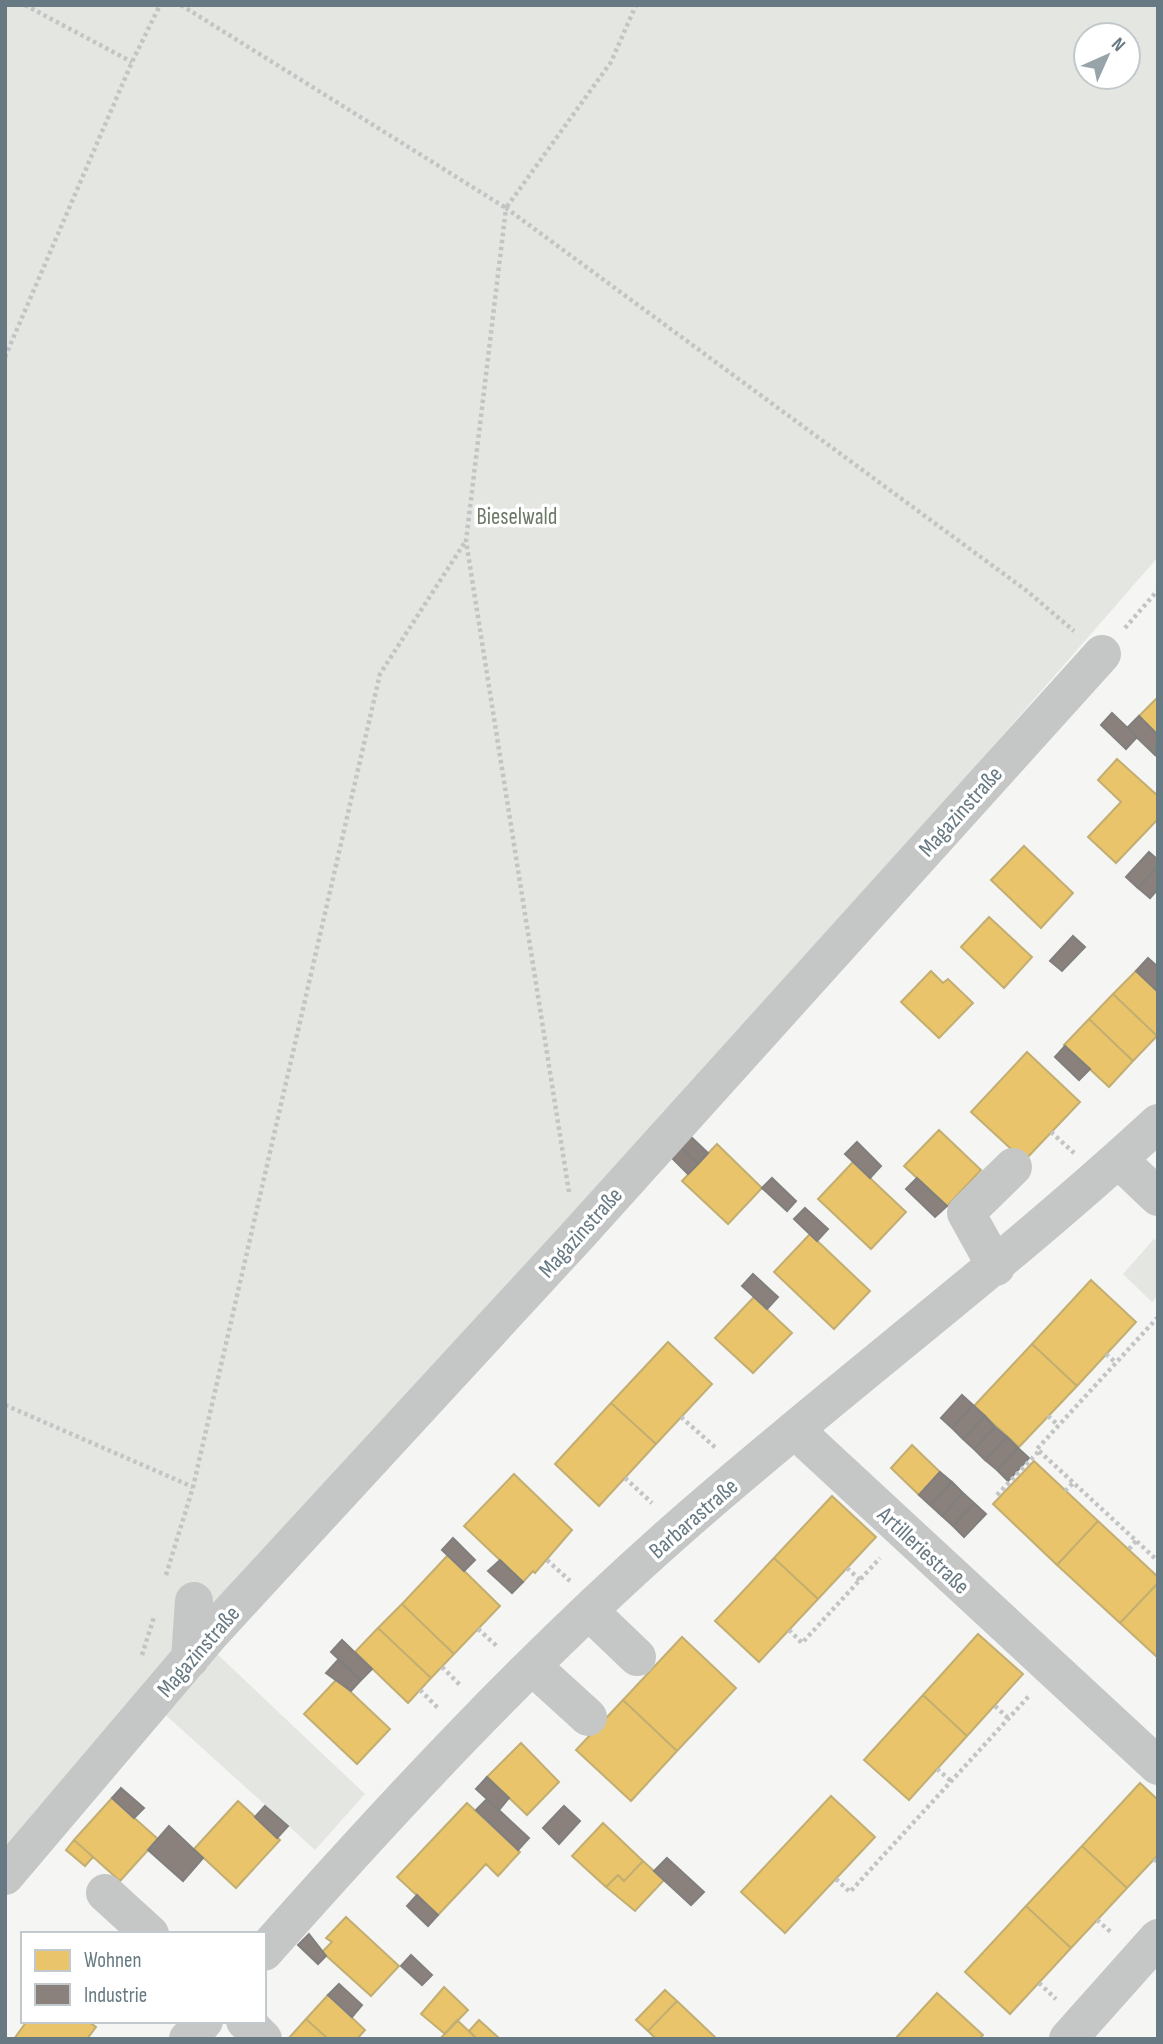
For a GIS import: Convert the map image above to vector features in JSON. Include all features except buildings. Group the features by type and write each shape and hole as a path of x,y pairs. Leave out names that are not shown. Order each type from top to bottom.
{"street":[{"name":"Magazinstraße","path":"5,1877 190,1659 576,1237 1102,654"},
{"name":"Barbarastraße","path":"266,1950 412,1789 532,1665 679,1528 996,1266 1158,1123"},
{"path":"1118,1159 1158,1196"},
{"path":"996,1266 966,1213 1013,1167"},
{"name":"Artilleriestraße","path":"795,1430 1158,1766"},
{"path":"172,1595 190,1659"},
{"path":"590,1612 637,1657"},
{"path":"532,1665 588,1717"},
{"path":"105,1893 148,1932"},
{"path":"1068,2039 1158,1938"},
{"path":"188,2039 202,2023"},
{"path":"246,2023 263,2039"}],"path":[{"path":"25,5 132,62"},
{"path":"5,357 132,62 160,5"},
{"path":"181,5 506,208 1027,591 1102,654 1158,590"},
{"path":"576,1237 466,541 506,208 611,62 636,5"},
{"path":"141,1657 172,1595 193,1487 380,674 466,541"},
{"path":"997,1496 1158,1317"},
{"path":"1106,1354 1116,1363"},
{"path":"5,1405 193,1487"},
{"path":"1048,1416 1058,1426"},
{"path":"681,1417 744,1474"},
{"path":"1039,1451 1158,1561"},
{"path":"1065,1491 1073,1483"},
{"path":"789,1630 803,1643 904,1531"},
{"path":"1129,1549 1136,1541"},
{"path":"847,1568 859,1580"},
{"path":"836,1879 850,1892 1053,1669"},
{"path":"995,1706 1009,1718"},
{"path":"937,1769 951,1781"}],"green space":[{"name":"Bieselwald","path":"5,5 1158,5 1158,557 670,1117 5,1855"},
{"path":"1154,1239 1158,1242 1158,1296 1152,1302 1123,1274"},
{"path":"214,1651 365,1794 315,1850 159,1709"}]}
